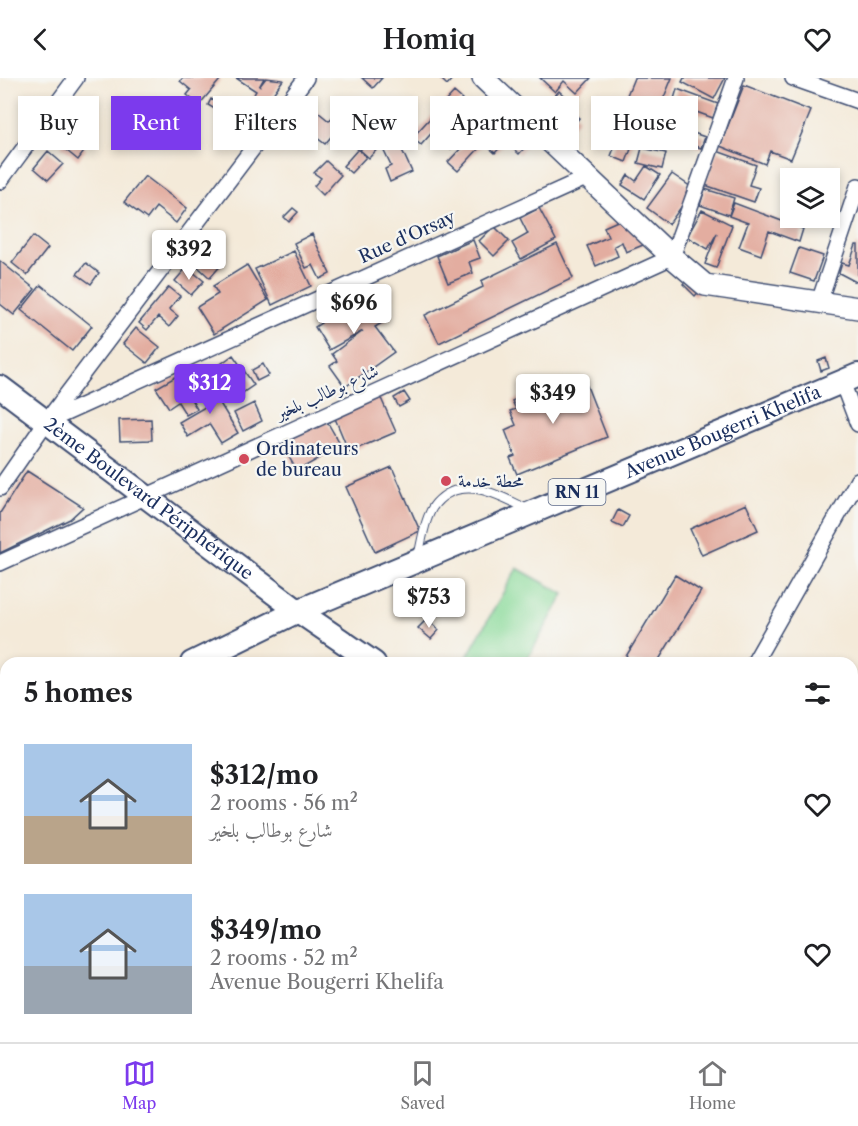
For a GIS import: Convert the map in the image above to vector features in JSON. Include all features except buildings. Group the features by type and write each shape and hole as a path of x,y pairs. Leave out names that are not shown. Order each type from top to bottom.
{"main road":[{"name":"Avenue Bougerri Khelifa","path":"204,657 298,611 850,378"},
{"name":"2ème Boulevard Périphérique","path":"0,387 147,495 298,611 366,657"}],"street":[{"path":"0,181 76,78"},
{"path":"0,488 46,422 306,78"},
{"path":"483,78 672,257 705,285 858,308"},
{"path":"672,257 736,78"},
{"path":"793,78 858,101"},
{"name":"Rue d'Orsay","path":"46,422 588,177"},
{"path":"819,302 858,186"},
{"name":"شارع بوطالب بلخير","path":"0,563 672,257"},
{"path":"850,378 858,424"},
{"path":"757,657 858,480"}],"lane":[{"path":"417,560 435,503 450,494 467,488 494,492 531,511"}],"green space":[{"path":"517,568 564,594 528,657 467,657"}],"place":[{"name":"Ordinateurs de bureau","path":"244,459"},
{"name":"محطة خدمة","path":"446,481"}]}
